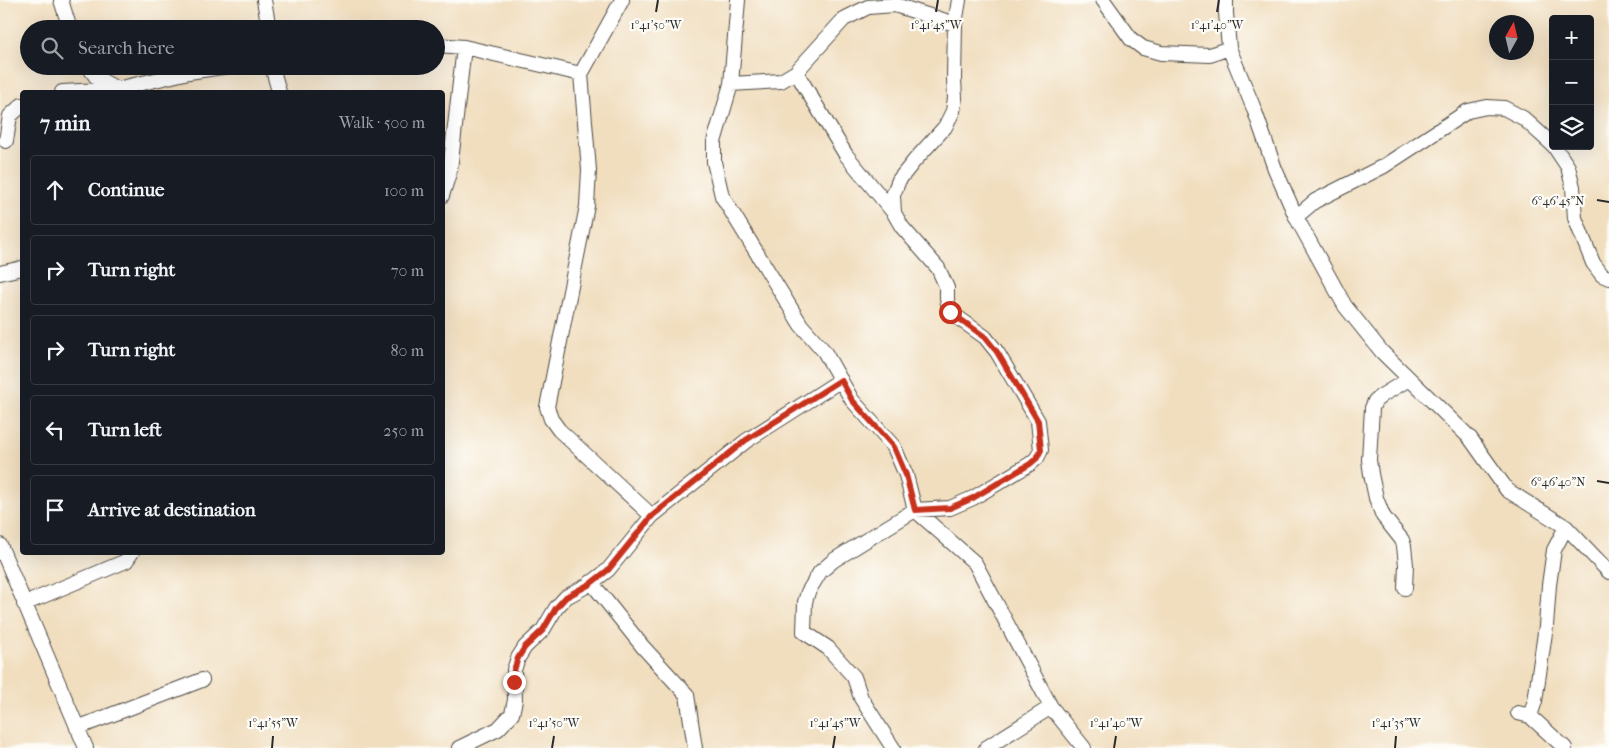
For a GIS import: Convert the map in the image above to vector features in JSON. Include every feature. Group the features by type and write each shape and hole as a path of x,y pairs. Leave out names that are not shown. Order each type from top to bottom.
{"street":[{"path":"61,0 67,20"},
{"path":"264,0 267,20"},
{"path":"622,0 581,74 589,170 587,206 547,407 551,419 559,430 652,516"},
{"path":"738,0 731,84 714,142 714,162 722,196 801,325 824,351 852,400 894,447 906,475 915,510 974,564 1051,707 1084,748"},
{"path":"894,214 893,195 899,180 915,160 946,128 953,111 955,98 955,24 958,0"},
{"path":"1103,0 1131,38 1143,48 1161,53 1210,55 1229,48"},
{"path":"1226,0 1229,48 1254,109 1275,169 1296,217 1345,306 1382,352 1470,438 1507,490 1566,526 1609,572"},
{"path":"731,84 782,81 796,72 844,19 868,7 895,4 955,24"},
{"path":"445,46 464,47 581,74"},
{"path":"445,186 450,170 464,47"},
{"path":"796,72 846,155 894,214 902,227 938,268 947,288 950,312 985,337 997,352 1038,421 1041,450 1037,458 1030,464 973,498 950,508 915,510 834,560 820,572 808,592 805,602 804,632 828,648 854,677 861,698 893,748"},
{"path":"95,75 117,89"},
{"path":"99,90 117,89 176,75"},
{"path":"274,75 278,90"},
{"path":"6,141 10,116 20,107"},
{"path":"1296,217 1315,201 1384,166 1468,111 1487,107 1504,108 1523,118 1549,142"},
{"path":"1556,150 1568,167 1573,186 1575,218 1593,263 1602,275 1609,278"},
{"path":"0,272 20,268"},
{"path":"1405,588 1406,565 1404,546 1402,540 1383,516 1373,484 1369,460 1372,408 1375,401 1409,379"},
{"path":"460,748 498,729 512,714 515,700 514,670 518,658 525,647 543,630 556,608 566,597 608,570 652,516 746,440 841,380"},
{"path":"1565,748 1524,714 1536,701 1546,626 1548,585 1554,550 1566,526"},
{"path":"0,545 86,748"},
{"path":"24,604 126,561 130,555"},
{"path":"592,582 687,695 695,748"},
{"path":"77,728 202,680"},
{"path":"986,748 1051,707"}],"route":[{"path":"514,682 514,670 518,658 525,647 543,630 556,608 566,597 590,584 608,570 652,516 746,440 841,380 852,400 894,447 906,475 915,510 950,508 973,498 1030,464 1037,458 1041,450 1038,421 997,352 985,337 950,312"}]}
